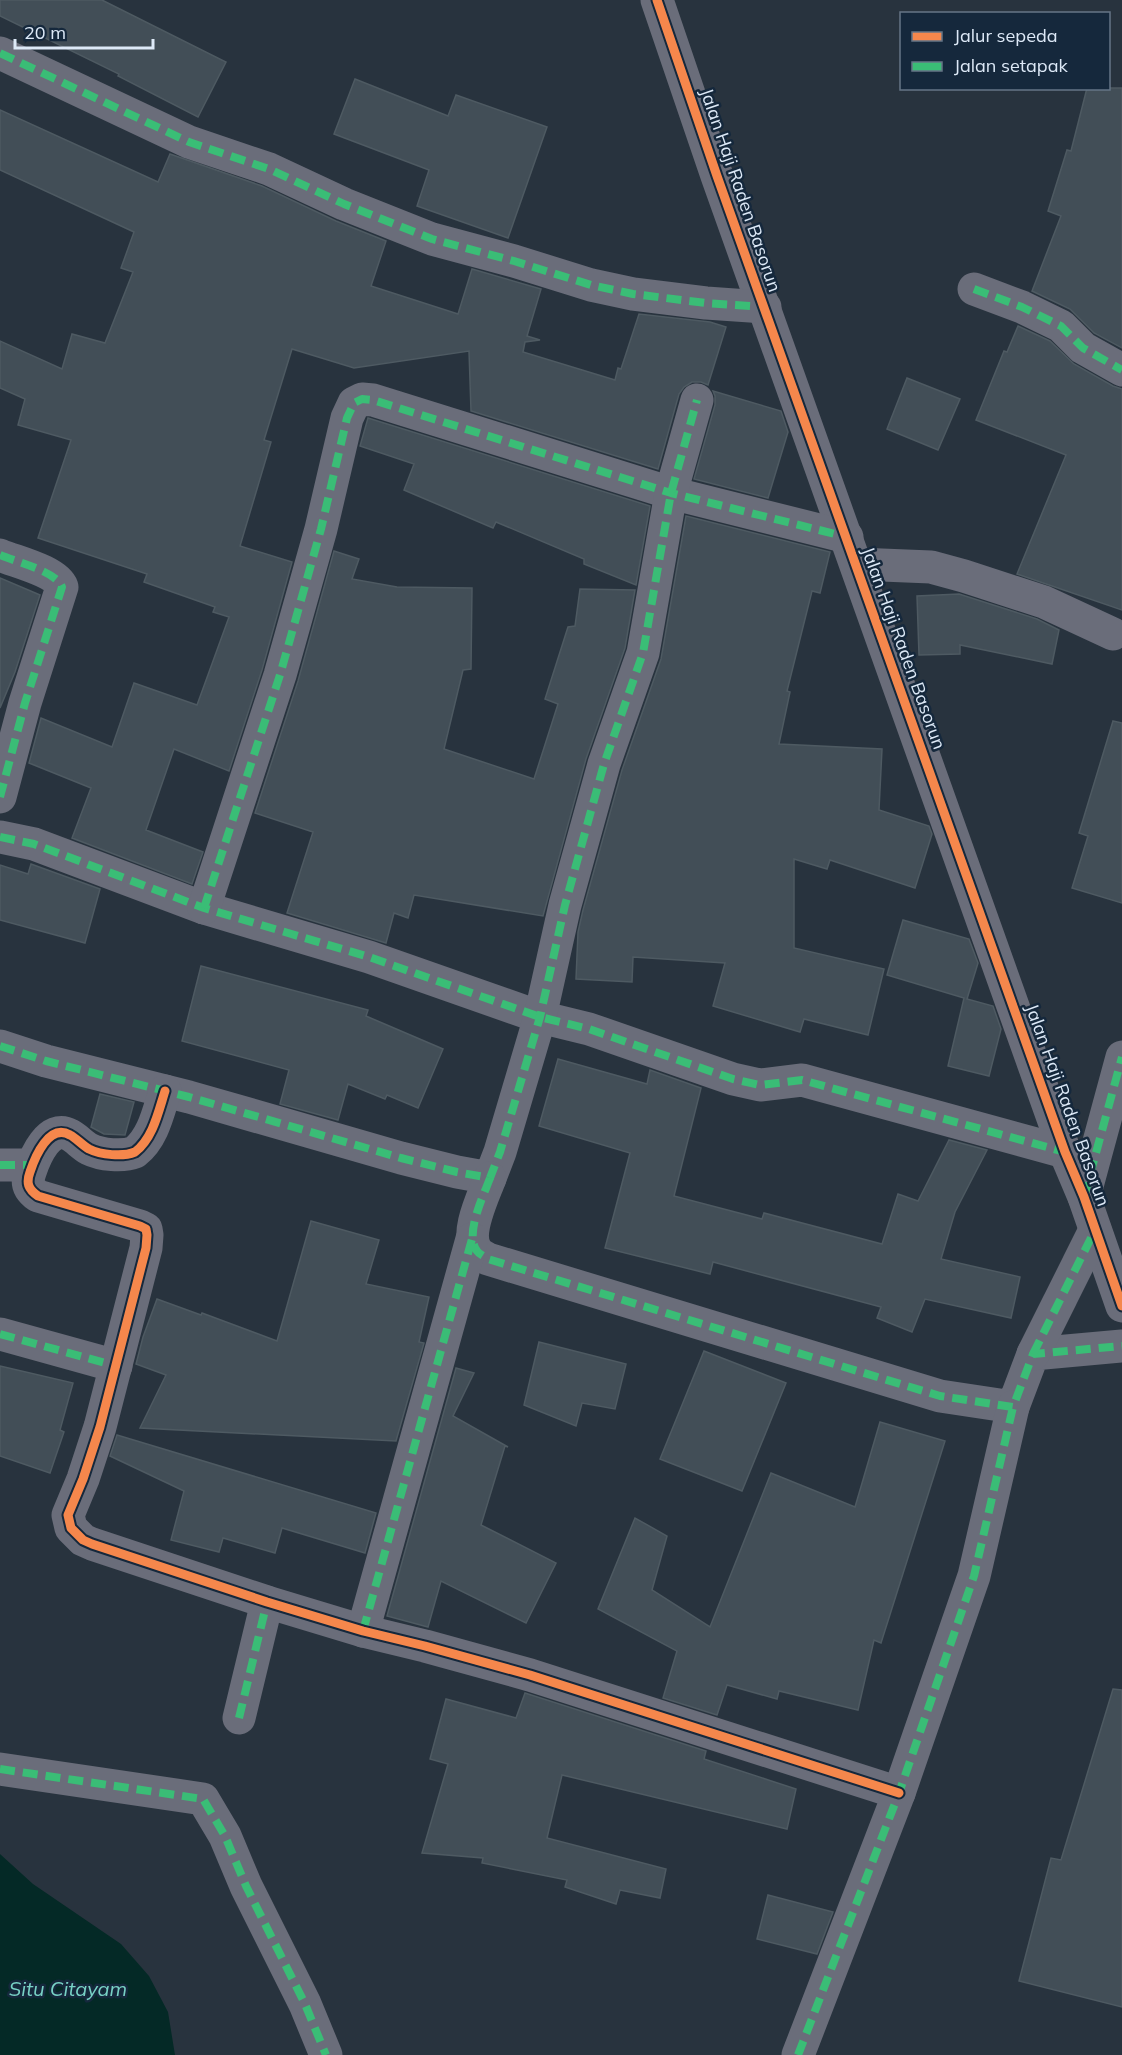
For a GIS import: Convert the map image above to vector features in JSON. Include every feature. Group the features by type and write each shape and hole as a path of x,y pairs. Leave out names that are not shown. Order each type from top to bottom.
{"street":[{"name":"Jalan Haji Raden Basorun","path":"657,0 1065,1152 1084,1197 1122,1306"},
{"path":"0,53 189,142 269,169 344,204 432,239 591,285 643,295 765,307"},
{"path":"974,289 1022,307 1060,326 1083,348 1122,370"},
{"path":"204,908 280,675 321,529 347,418 354,403 363,399 373,400 852,551 964,576 1044,602 1113,634"},
{"path":"363,1631 472,1239 472,1229 500,1152 540,1017 565,904 604,764 643,653 671,494 697,400"},
{"path":"0,555 57,579 62,592 25,703 0,797"},
{"path":"0,837 34,844 204,908 369,957 540,1017 589,1029 733,1079 760,1084 802,1080 1065,1152"},
{"path":"0,1046 46,1061 165,1091 401,1158 490,1178"},
{"path":"1084,1197 1122,1057"},
{"path":"165,1091 153,1129 135,1152 111,1154 89,1149 69,1134 57,1133 47,1139 32,1165 28,1182 28,1186 38,1196 146,1229 146,1248 116,1366 87,1468 68,1515 71,1528 82,1540 267,1602 363,1631 530,1675 899,1793"},
{"path":"0,1165 32,1165"},
{"path":"798,2055 899,1793 974,1576 1013,1407 1033,1354 1095,1230"},
{"path":"472,1239 477,1251 488,1259 940,1396 1013,1407"},
{"path":"0,1334 116,1366"},
{"path":"1033,1354 1122,1346"},
{"path":"239,1718 267,1602"},
{"path":"0,1769 203,1799 225,1836 246,1886 304,2004 326,2055"}],"water":[{"name":"Situ Citayam","path":"0,1854 33,1884 121,1944 149,1976 168,2012 175,2055 0,2055"}],"building":[{"path":"0,0 102,0 226,62 198,117 118,76 119,74 0,16"},
{"path":"355,79 448,116 456,95 547,127 508,238 417,206 429,170 334,134"},
{"path":"1122,88 1122,348 1094,333 1070,309 1032,291 1061,216 1048,211 1067,150 1071,151 1086,90"},
{"path":"0,110 158,182 170,154 262,186 336,221 386,241 371,286 458,314 472,269 541,289 527,336 540,340 525,342 523,352 615,380 618,368 621,369 639,314 710,322 726,327 708,385 692,382 679,394 658,469 471,411 469,351 354,368 292,349 264,440 271,442 240,546 292,562 262,670 229,771 174,749 146,830 203,852 192,884 72,838 91,788 29,763 41,718 112,747 134,683 197,705 229,617 213,612 215,607 144,582 147,574 38,538 71,440 18,425 25,399 0,388 0,341 62,369 72,334 105,343 133,272 121,268 134,232 0,170"},
{"path":"1018,326 1050,341 1074,364 1122,389 1122,610 1017,574 1066,455 976,420 1004,351 1007,352"},
{"path":"907,378 960,399 938,450 887,429"},
{"path":"713,391 781,411 788,432 768,498 694,479 715,405"},
{"path":"368,418 650,506 636,585 584,564 584,559 496,522 493,528 404,490 414,464 360,446"},
{"path":"686,516 830,552 820,593 812,591 787,691 790,692 779,744 882,749 879,810 929,826 932,834 915,888 830,860 827,869 794,859 794,948 884,969 868,1035 804,1019 800,1032 713,1006 725,963 633,957 632,982 576,979 578,932 583,910 622,770 661,659"},
{"path":"334,551 359,559 352,579 397,587 472,588 471,669 463,670 444,749 534,779 558,704 545,699 568,627 575,626 580,589 635,590 625,648 586,759 543,916 414,895 408,918 394,913 386,943 287,913 313,832 255,813 298,681"},
{"path":"0,578 40,595 15,672 0,708"},
{"path":"959,594 1037,619 1059,630 1052,664 960,645 960,654 919,655 917,596"},
{"path":"1113,721 1122,723 1122,903 1072,888 1088,836 1079,833"},
{"path":"31,864 100,889 85,943 0,920 0,865 28,874"},
{"path":"903,920 969,939 978,963 967,999 993,1006 1001,1029 989,1076 948,1066 964,998 887,975"},
{"path":"201,966 368,1010 366,1016 443,1049 418,1108 387,1095 385,1099 348,1084 338,1120 280,1104 289,1070 182,1041"},
{"path":"558,1059 647,1084 650,1070 701,1088 674,1196 762,1219 764,1213 882,1244 898,1194 918,1201 949,1140 987,1150 955,1212 941,1259 1020,1277 1011,1318 925,1299 912,1332 877,1318 881,1307 713,1262 710,1274 605,1248 630,1153 539,1126"},
{"path":"100,1094 134,1102 125,1135 104,1134 91,1127"},
{"path":"311,1221 379,1240 366,1284 429,1297 419,1342 424,1343 396,1441 140,1428 166,1375 136,1364 157,1299 277,1341"},
{"path":"539,1342 626,1364 615,1409 582,1403 576,1426 524,1405"},
{"path":"704,1351 786,1383 742,1491 660,1459"},
{"path":"0,1366 73,1383 60,1430 64,1432 50,1473 0,1456"},
{"path":"456,1368 474,1373 453,1416 508,1447 505,1446 481,1525 556,1563 526,1623 441,1581 428,1627 387,1616"},
{"path":"880,1422 945,1441 881,1643 874,1640 858,1710 779,1691 777,1699 727,1685 717,1715 663,1698 677,1651 598,1609 635,1518 667,1536 652,1590 710,1627 771,1473 855,1507"},
{"path":"117,1435 376,1513 365,1553 282,1528 275,1553 223,1538 219,1552 171,1540 184,1491 110,1456"},
{"path":"1113,1689 1122,1690 1122,2007 1019,1981 1051,1858 1061,1860"},
{"path":"525,1693 706,1751 704,1759 796,1789 787,1829 562,1775 547,1838 666,1869 660,1898 620,1890 616,1904 565,1887 567,1880 482,1863 483,1858 422,1853 448,1764 430,1759 446,1699 516,1718"},
{"path":"768,1895 833,1912 817,1954 757,1939"}],"marked path":[{"path":"0,53 189,142 269,169 344,204 432,239 591,285 633,294 706,303 765,307"},
{"path":"974,289 1022,307 1061,326 1083,348 1122,370"},
{"path":"204,908 280,675 321,529 347,418 354,403 362,399 373,400 671,493 847,537"},
{"path":"0,1046 46,1061 189,1097 401,1158 490,1178 500,1152 540,1017 565,905 604,764 643,653 671,493 697,400"},
{"path":"0,555 52,576 62,587 25,703 0,797"},
{"path":"0,837 34,844 204,908 369,957 540,1017 589,1029 733,1079 760,1085 802,1080 1065,1152"},
{"path":"1084,1197 1122,1057"},
{"path":"0,1165 32,1165"},
{"path":"490,1178 476,1214 473,1235 477,1251 488,1259 940,1396 1013,1407 1033,1354 1122,1346"},
{"path":"1033,1354 1095,1230"},
{"path":"363,1631 472,1239"},
{"path":"0,1334 116,1366"},
{"path":"798,2055 899,1793 974,1576 1013,1407"},
{"path":"239,1718 267,1602"},
{"path":"0,1769 203,1799 225,1836 246,1886 305,2004 326,2055"}],"cycle path":[{"path":"657,0 717,176 1122,1306"},
{"path":"165,1091 151,1132 135,1152 118,1155 100,1153 89,1149 70,1135 56,1134 44,1143 29,1176 29,1186 38,1196 140,1226 146,1229 147,1235 146,1248 100,1427 68,1515 71,1528 83,1540 267,1602 363,1631 530,1675 899,1793"}]}
